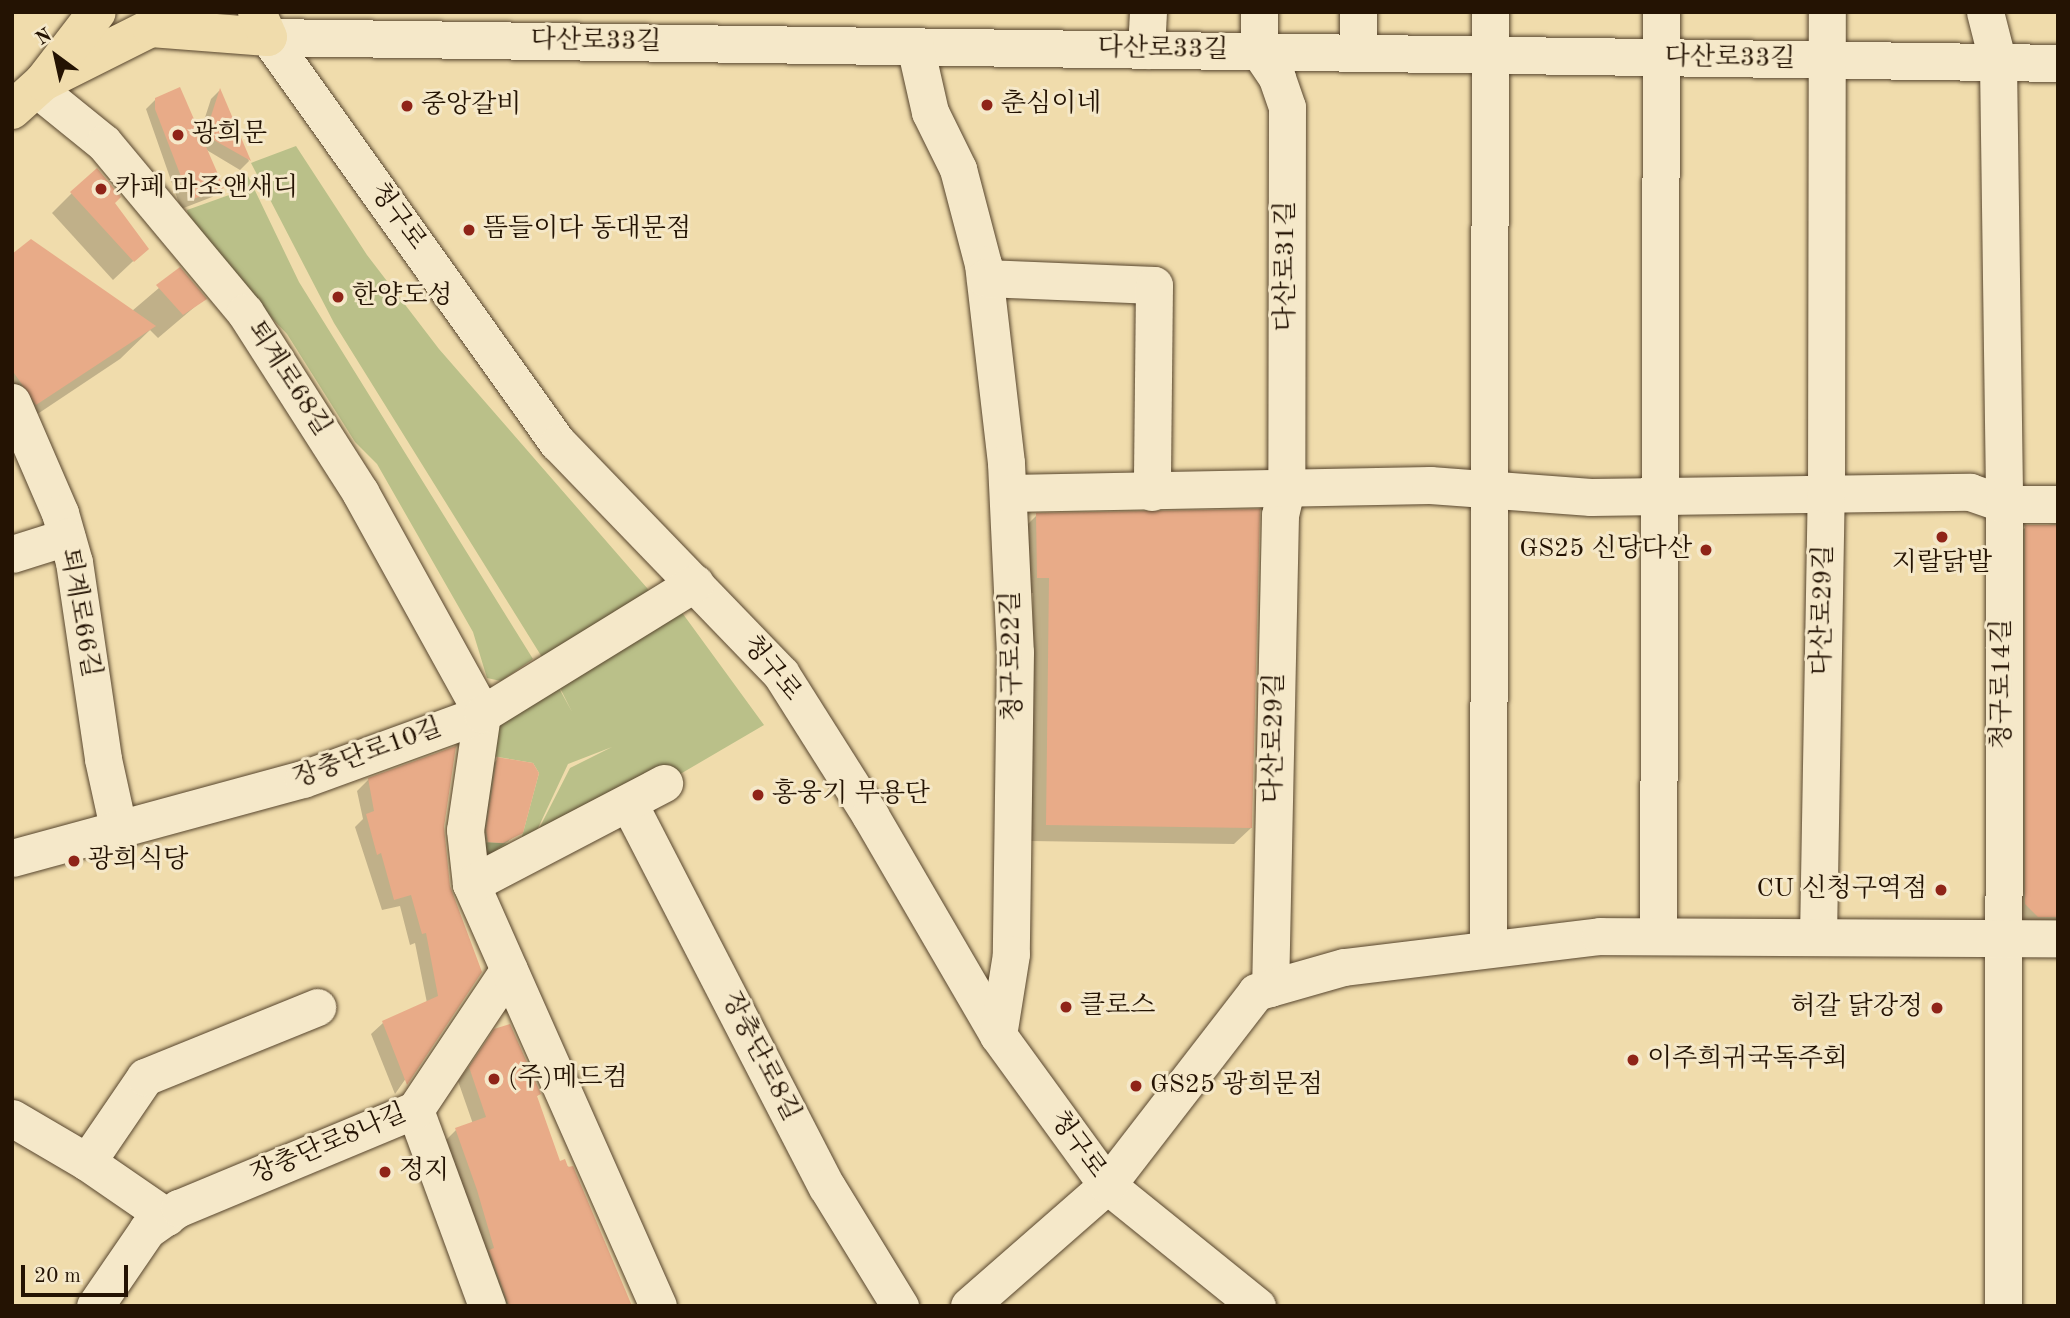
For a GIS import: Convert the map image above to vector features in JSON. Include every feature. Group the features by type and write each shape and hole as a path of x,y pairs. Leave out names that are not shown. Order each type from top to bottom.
{"main road":[{"path":"30,93 95,13"},
{"path":"30,93 151,27 263,24"}],"street":[{"path":"1146,50 1147,12"},
{"path":"1259,12 1259,51"},
{"path":"1359,12 1359,53"},
{"path":"1488,949 1490,12"},
{"path":"1658,936 1661,12"},
{"path":"1826,494 1827,12"},
{"name":"청구로14길","path":"1985,12 1998,63 2004,503 2001,938 2003,1306"},
{"name":"다산로33길","path":"263,24 915,46 2058,63"},
{"name":"청구로","path":"263,24 558,443 781,674 870,815 998,1035 1107,1185 1257,1306"},
{"name":"청구로22길","path":"915,46 930,112 958,169 985,278 1008,493 1015,652 1011,940 998,1035"},
{"name":"다산로31길","path":"1259,51 1277,78 1287,107 1286,489"},
{"name":"퇴계로68길","path":"30,93 104,143 245,312 360,492 482,714"},
{"path":"985,278 1154,285 1152,492"},
{"name":"퇴계로66길","path":"12,402 66,537 118,832"},
{"path":"1008,493 1430,485 1661,496 1970,492 2004,503 2058,504"},
{"name":"다산로29길","path":"1270,988 1280,515 1286,489"},
{"name":"다산로29길","path":"1818,937 1826,494"},
{"path":"12,554 66,537"},
{"name":"장충단로10길","path":"12,858 118,832 303,779 482,714 695,583"},
{"path":"482,714 465,830 471,884 658,1306"},
{"path":"471,884 629,804 664,783"},
{"name":"장충단로8길","path":"629,804 827,1187 900,1306"},
{"path":"969,1306 1107,1185 1256,992 1344,967 1600,936 2058,938"},
{"name":"장충단로8나길","path":"95,1306 147,1230 167,1217 415,1110 509,969"},
{"path":"87,1162 145,1077 317,1007"},
{"path":"415,1110 486,1306"},
{"path":"12,1118 87,1162 167,1217"}],"green space":[{"path":"296,146 367,255 439,349 654,596 545,662 334,323 251,163"},
{"path":"247,174 299,282 533,659 501,681 487,678 473,632 377,464 355,442 287,334 244,289 188,214 187,210 232,194 227,180"},
{"path":"675,603 764,725 629,804 525,859 480,877 477,842 520,844 539,773 533,763 486,755 489,716 553,677 572,712 554,676","holes":["612,747 570,768 525,856 568,764"]}],"building":[{"name":"광희문","path":"180,87 224,188 190,200 155,109 155,98"},
{"path":"220,88 251,161 205,135"},
{"path":"97,168 121,197 115,203 149,249 134,262 70,192"},
{"path":"31,239 156,326 36,405 12,370 12,254"},
{"path":"180,267 207,299 183,315 156,285"},
{"path":"1260,509 1252,828 1046,825 1049,578 1037,578 1036,513"},
{"path":"2025,525 2058,525 2057,917 2038,917 2025,904"},
{"path":"456,746 444,827 450,886 482,972 407,1085 382,1021 438,996 426,933 422,934 411,895 394,900 381,853 377,855 366,814 374,811 368,778"},
{"path":"497,757 533,763 539,773 523,833 503,843 488,842 486,830"},
{"path":"510,1024 541,1094 537,1096 560,1161 565,1159 568,1167 573,1166 632,1306 509,1306 489,1250 494,1248 477,1190 455,1128 486,1117 469,1067 494,1029"}],"place":[{"name":"춘심이네","path":"987,105"},
{"name":"중앙갈비","path":"407,106"},
{"name":"광희문","path":"178,135"},
{"name":"카페 마조앤새디","path":"101,189"},
{"name":"뜸들이다 동대문점","path":"469,230"},
{"name":"한양도성","path":"338,297"},
{"name":"지랄닭발","path":"1942,537"},
{"name":"GS25 신당다산","path":"1706,550"},
{"name":"홍웅기 무용단","path":"758,795"},
{"name":"광희식당","path":"74,861"},
{"name":"CU 신청구역점","path":"1941,890"},
{"name":"클로스","path":"1066,1007"},
{"name":"허갈 닭강정","path":"1937,1008"},
{"name":"이주희귀국독주회","path":"1633,1060"},
{"name":"(주)메드컴","path":"494,1079"},
{"name":"GS25 광희문점","path":"1136,1086"},
{"name":"정지","path":"385,1172"}]}
